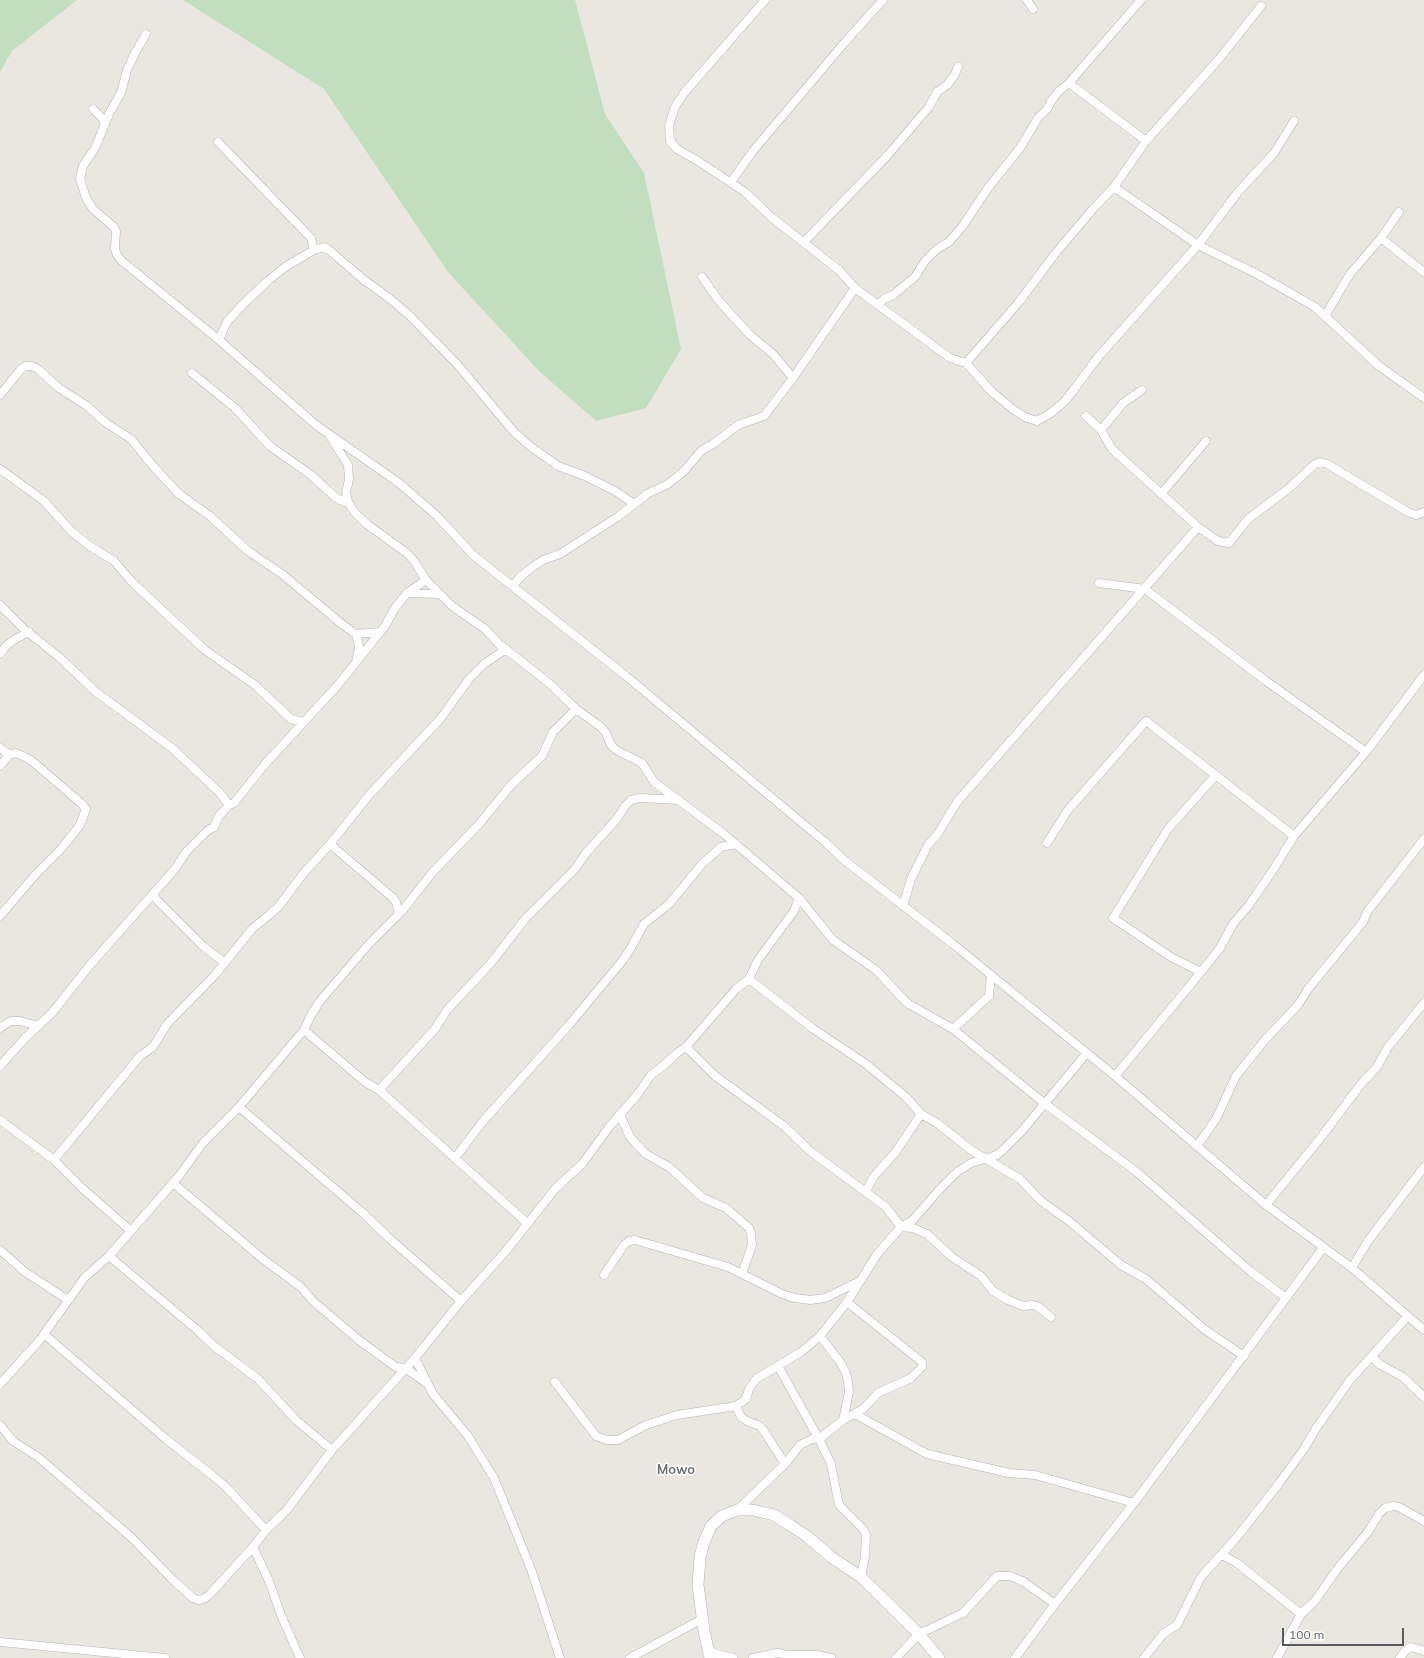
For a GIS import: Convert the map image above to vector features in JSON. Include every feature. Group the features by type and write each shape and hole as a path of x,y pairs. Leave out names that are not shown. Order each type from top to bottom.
{"street":[{"path":"765,0 684,93 675,107 669,126 670,141 677,149 745,192 771,217 840,271 855,288 950,358 966,363 992,392 1014,410 1025,417 1037,420 1045,417 1066,400 1099,356 1198,245 1238,192 1274,153 1294,121"},
{"path":"731,182 753,151 845,42 884,0"},
{"path":"1027,0 1033,8"},
{"path":"878,304 884,298 893,295 915,277 925,261 937,249 949,242 962,227 988,188 1020,148 1038,118 1048,108 1059,91 1069,83 1141,0"},
{"path":"966,363 1019,302 1054,255 1097,204 1114,187 1146,142 1219,59 1261,6"},
{"path":"146,34 135,53 124,80 121,93 110,112 95,148 83,166 80,179 86,198 94,209 114,227 116,231 115,249 117,256 219,340 330,435 400,483 436,516 473,555 626,676 825,842 844,860 991,975 1086,1054 1115,1076 1266,1205 1352,1268 1424,1330"},
{"path":"804,242 887,156 929,107 937,92 947,85 954,76 958,67"},
{"path":"1069,83 1146,142"},
{"path":"93,109 102,118 105,124"},
{"path":"218,142 311,238 314,250"},
{"path":"1114,187 1198,245 1299,296 1315,307 1379,366 1424,398"},
{"path":"1325,316 1350,274 1381,238 1399,212"},
{"path":"1381,238 1424,272"},
{"path":"219,340 227,322 244,303 285,267 314,250 324,248 329,250 364,280 408,314 457,364 514,432 530,446 558,466 585,476 615,491 633,503"},
{"path":"702,277 719,301 750,336 773,354 793,378"},
{"path":"513,586 520,577 543,560 560,554 619,516 633,503 673,480 689,466 702,450 718,441 738,425 764,416 793,378 855,288"},
{"path":"0,395 21,369 26,366 32,366 38,369 59,388 87,406 106,423 131,439 153,466 180,494 210,516 248,551 282,574 325,611 356,634 359,647 357,659"},
{"path":"192,373 235,408 270,446 311,475 335,497 348,502"},
{"path":"1101,430 1123,403 1142,390"},
{"path":"1086,416 1101,430 1112,449 1198,527 1218,541 1229,543 1248,519 1288,489 1315,464 1320,462 1328,464 1408,512 1416,515 1424,512"},
{"path":"330,435 348,465 349,479 346,493 348,502 355,513 368,525 408,554 426,580 452,606 485,629 506,649 532,668 576,709 602,727 616,750 642,763 654,782 724,834 799,898 833,940 876,970 907,1003 953,1029 1044,1103 1138,1173 1250,1270 1286,1298"},
{"path":"1161,494 1206,441"},
{"path":"339,452 349,447"},
{"path":"0,469 44,501 72,532 114,562 132,582 205,650 255,685 291,719 303,722"},
{"path":"903,906 911,879 928,846 938,835 957,802 1198,527"},
{"path":"0,1066 17,1046 52,1013 90,965 175,869 194,843 207,830 214,827 219,816 229,805 234,803 293,733 338,685 357,659 385,626 394,608 407,593 426,580"},
{"path":"1099,582 1145,589 1266,682 1366,752"},
{"path":"407,593 440,594"},
{"path":"0,605 96,692 172,748 219,792 229,805"},
{"path":"0,654 7,645 29,632"},
{"path":"356,634 380,632"},
{"path":"54,1160 140,1056 152,1047 167,1024 224,963 252,929 279,906 303,874 330,844 370,794 441,718 469,679 484,664 506,649"},
{"path":"1115,1076 1220,948 1233,924 1249,905 1272,872 1294,836 1366,752 1424,676"},
{"path":"0,1384 44,1334 85,1277 109,1256 173,1183 203,1143 239,1107 304,1030 320,1001 368,945 399,913 432,873 480,823 511,785 542,756 553,732 576,709"},
{"path":"291,719 293,733"},
{"path":"1047,843 1068,810 1146,721 1294,836"},
{"path":"0,748 9,755"},
{"path":"0,766 9,755 15,753 32,761 86,809 80,824 61,849 36,874 0,916"},
{"path":"1201,972 1172,957 1113,918 1168,829 1216,775"},
{"path":"380,1090 435,1028 447,1010 490,964 526,918 572,872 586,853 616,820 631,800 640,798 679,800"},
{"path":"721,847 724,834"},
{"path":"1197,1146 1216,1119 1236,1076 1264,1041 1298,1005 1308,989 1363,922 1367,912 1424,839"},
{"path":"330,844 392,897 396,902 399,913"},
{"path":"455,1158 484,1120 569,1025 626,956 644,924 669,904 702,864 721,847 736,844"},
{"path":"152,895 204,947 224,963"},
{"path":"0,1425 13,1441 38,1457 131,1537 174,1581 193,1598 198,1600 204,1599 253,1547 266,1530 286,1511 332,1450 415,1358 461,1301 506,1251 554,1189 583,1163 609,1127 637,1095 651,1075 686,1047 736,989 749,979 764,951 794,911 799,898"},
{"path":"794,911 807,907"},
{"path":"953,1029 989,996 991,975"},
{"path":"749,979 812,1028 866,1064 906,1098 921,1114 938,1123 971,1150 987,1158 1020,1179 1041,1201 1069,1221 1121,1265 1146,1279 1204,1329 1244,1356"},
{"path":"1266,1205 1322,1136 1361,1084 1377,1067 1388,1047 1424,1002"},
{"path":"0,1028 11,1021 20,1021 38,1026"},
{"path":"304,1030 365,1082 380,1090 527,1224"},
{"path":"686,1047 714,1075 784,1126 810,1151 886,1207 901,1227 913,1228 926,1234 952,1257 981,1276 993,1291 1008,1300 1023,1306 1037,1306 1051,1317"},
{"path":"555,1382 596,1436 607,1440 618,1440 646,1425 677,1414 736,1406 746,1399 756,1379 801,1352 820,1336 847,1302 878,1253 901,1227 913,1220 957,1172 971,1163 997,1155 1020,1132 1086,1054"},
{"path":"239,1107 346,1198 461,1301"},
{"path":"866,1192 874,1176 903,1143 921,1114"},
{"path":"620,1115 626,1130 635,1143 646,1154 669,1167 703,1198 722,1205 749,1228 752,1245 742,1274"},
{"path":"0,1120 54,1160 82,1188 131,1231"},
{"path":"609,1127 626,1130"},
{"path":"1352,1268 1368,1241 1424,1167"},
{"path":"173,1183 259,1256 301,1288 323,1311 360,1341 396,1367 406,1368 426,1383"},
{"path":"604,1275 624,1245 629,1241 635,1240 728,1267 782,1294 795,1298 810,1300 825,1298 860,1280"},
{"path":"1015,1658 1134,1503 1323,1248"},
{"path":"0,1250 25,1272 68,1300"},
{"path":"109,1256 214,1346 258,1379 297,1421 332,1450"},
{"path":"737,1510 785,1464 800,1445 812,1439 819,1439 843,1420 855,1414 878,1393 916,1374 922,1367 922,1362 847,1302"},
{"path":"1144,1658 1159,1639 1177,1625 1201,1577 1222,1555 1280,1482 1350,1380 1408,1316"},
{"path":"44,1334 166,1439 213,1476 266,1530"},
{"path":"820,1336 840,1362 846,1373 849,1392 843,1420"},
{"path":"1372,1356 1385,1368 1403,1377 1424,1397"},
{"path":"415,1358 426,1383 433,1394 468,1436 494,1478 531,1569 560,1658"},
{"path":"778,1366 819,1439 830,1464 839,1505 863,1529 866,1534 862,1577"},
{"path":"736,1406 741,1417 760,1426 785,1464"},
{"path":"855,1414 927,1454 1009,1473 1035,1475 1134,1503"},
{"path":"1278,1658 1301,1614 1318,1598 1338,1568 1368,1532 1379,1514 1386,1508 1393,1506 1399,1507 1424,1521"},
{"path":"733,1658 710,1655 702,1619 698,1585 700,1557 704,1542 712,1526 722,1516 737,1510 753,1510 774,1515 808,1537 831,1557 862,1577 919,1634 939,1658"},
{"path":"253,1547 269,1580 281,1616 300,1658"},
{"path":"1222,1555 1237,1563 1301,1614"},
{"path":"896,1658 919,1634 963,1613 997,1576 1003,1575 1017,1578 1055,1604"},
{"path":"630,1658 702,1619"},
{"path":"0,1642 165,1658"},
{"path":"1400,1658 1406,1650 1411,1647 1424,1651"},
{"path":"753,1658 777,1653 789,1655 817,1654 831,1658"}],"green space":[{"path":"0,0 77,0 12,51 0,72"},
{"path":"183,0 575,0 605,114 644,173 681,349 646,408 596,421 539,371 448,272 324,89"}],"district":[{"name":"Mowo","path":"676,1470"}]}
